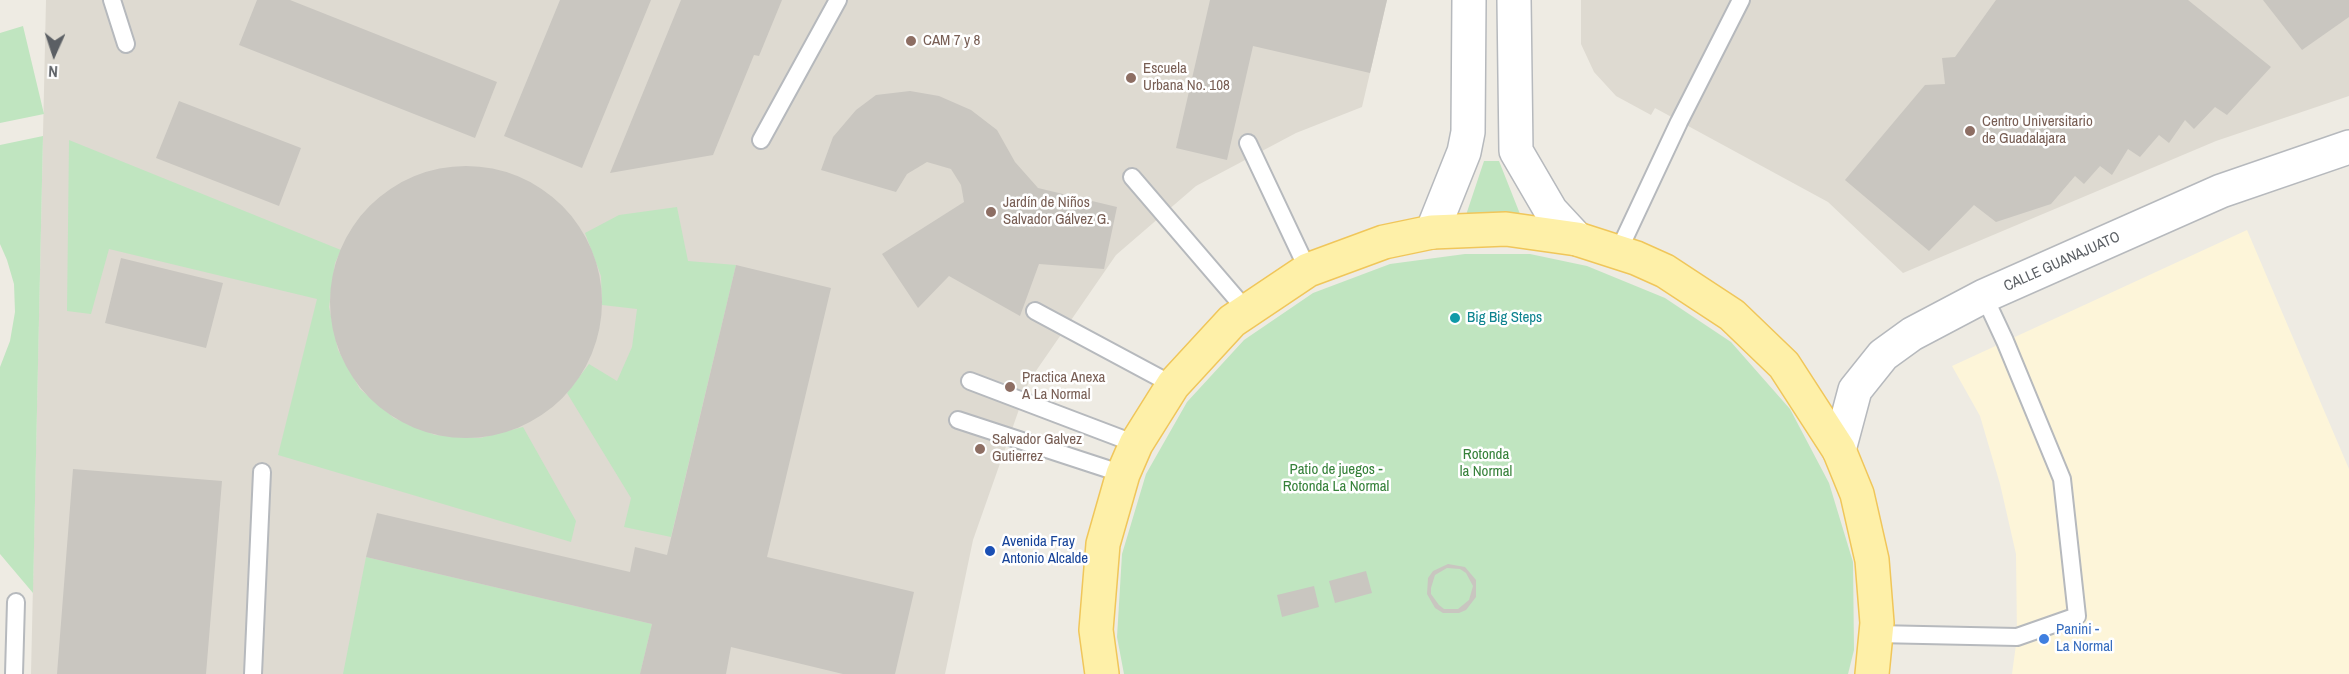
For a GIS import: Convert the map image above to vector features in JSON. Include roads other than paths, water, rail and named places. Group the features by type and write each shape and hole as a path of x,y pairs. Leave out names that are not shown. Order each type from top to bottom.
{"main road":[{"path":"1102,674 1096,630 1103,544 1123,474 1136,444 1173,385 1232,321 1308,270 1384,242 1432,232 1506,229 1577,239 1665,271 1732,315 1784,365 1839,450 1857,494 1872,560 1876,634 1872,674"}],"street":[{"path":"1432,232 1464,152 1468,132 1469,0"},
{"path":"1514,0 1516,152 1551,212 1577,239"},
{"name":"CALLE GUANAJUATO","path":"1839,450 1855,390 1883,355 1912,334 1984,296 2220,191 2349,147"}],"lane":[{"path":"112,0 126,44"},
{"path":"761,140 838,0"},
{"path":"1618,252 1679,122 1741,0"},
{"path":"1248,143 1308,270"},
{"path":"1132,177 1247,311"},
{"path":"1876,634 2017,637 2077,616 2062,479 1984,296"},
{"path":"1035,310 1173,385"},
{"path":"970,381 1136,444"},
{"path":"958,420 1123,474"},
{"path":"254,674 262,472"},
{"path":"14,674 16,602"}],"place":[{"name":"CAM 7 y 8","path":"911,41"},
{"name":"Escuela Urbana No. 108","path":"1131,78"},
{"name":"Centro Universitario de Guadalajara","path":"1970,131"},
{"name":"Jardín de Niños Salvador Gálvez G.","path":"991,212"},
{"name":"Big Big Steps","path":"1455,318"},
{"name":"Practica Anexa A La Normal","path":"1010,387"},
{"name":"Salvador Galvez Gutierrez","path":"980,449"},
{"name":"Avenida Fray Antonio Alcalde","path":"990,551"},
{"name":"Panini - La Normal","path":"2044,639"}],"park label":[{"name":"Rotonda la Normal","path":"1486,464"},
{"name":"Patio de juegos - Rotonda La Normal","path":"1336,478"}]}
